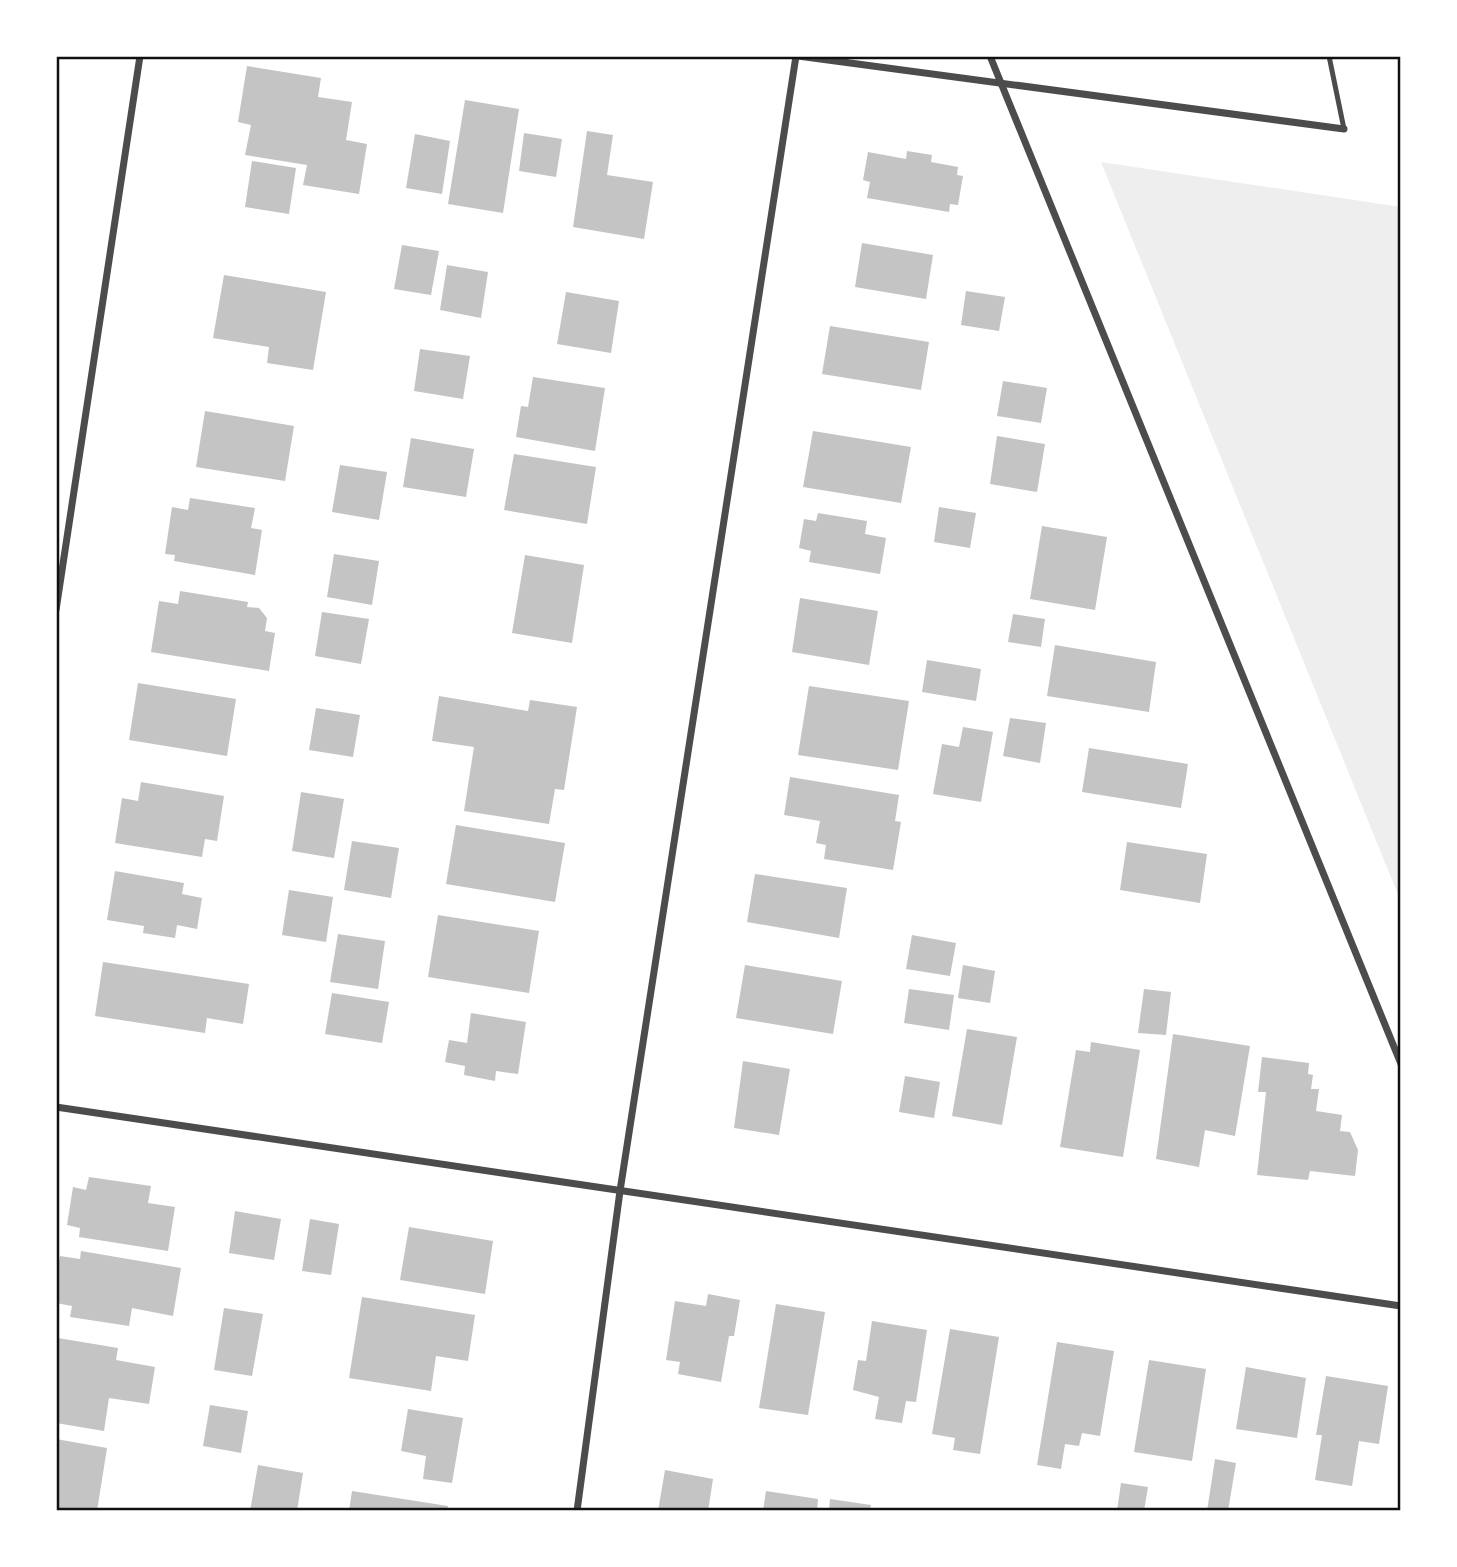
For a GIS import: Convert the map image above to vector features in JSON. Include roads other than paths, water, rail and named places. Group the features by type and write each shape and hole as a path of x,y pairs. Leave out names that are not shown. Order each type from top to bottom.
{"street":[{"path":"56,610 140,56"},
{"path":"577,1511 620,1191 797,56 1343,129"},
{"path":"990,56 1401,1064"},
{"path":"56,1107 1401,1306"}],"lane":[{"path":"1329,56 1343,129"}]}
